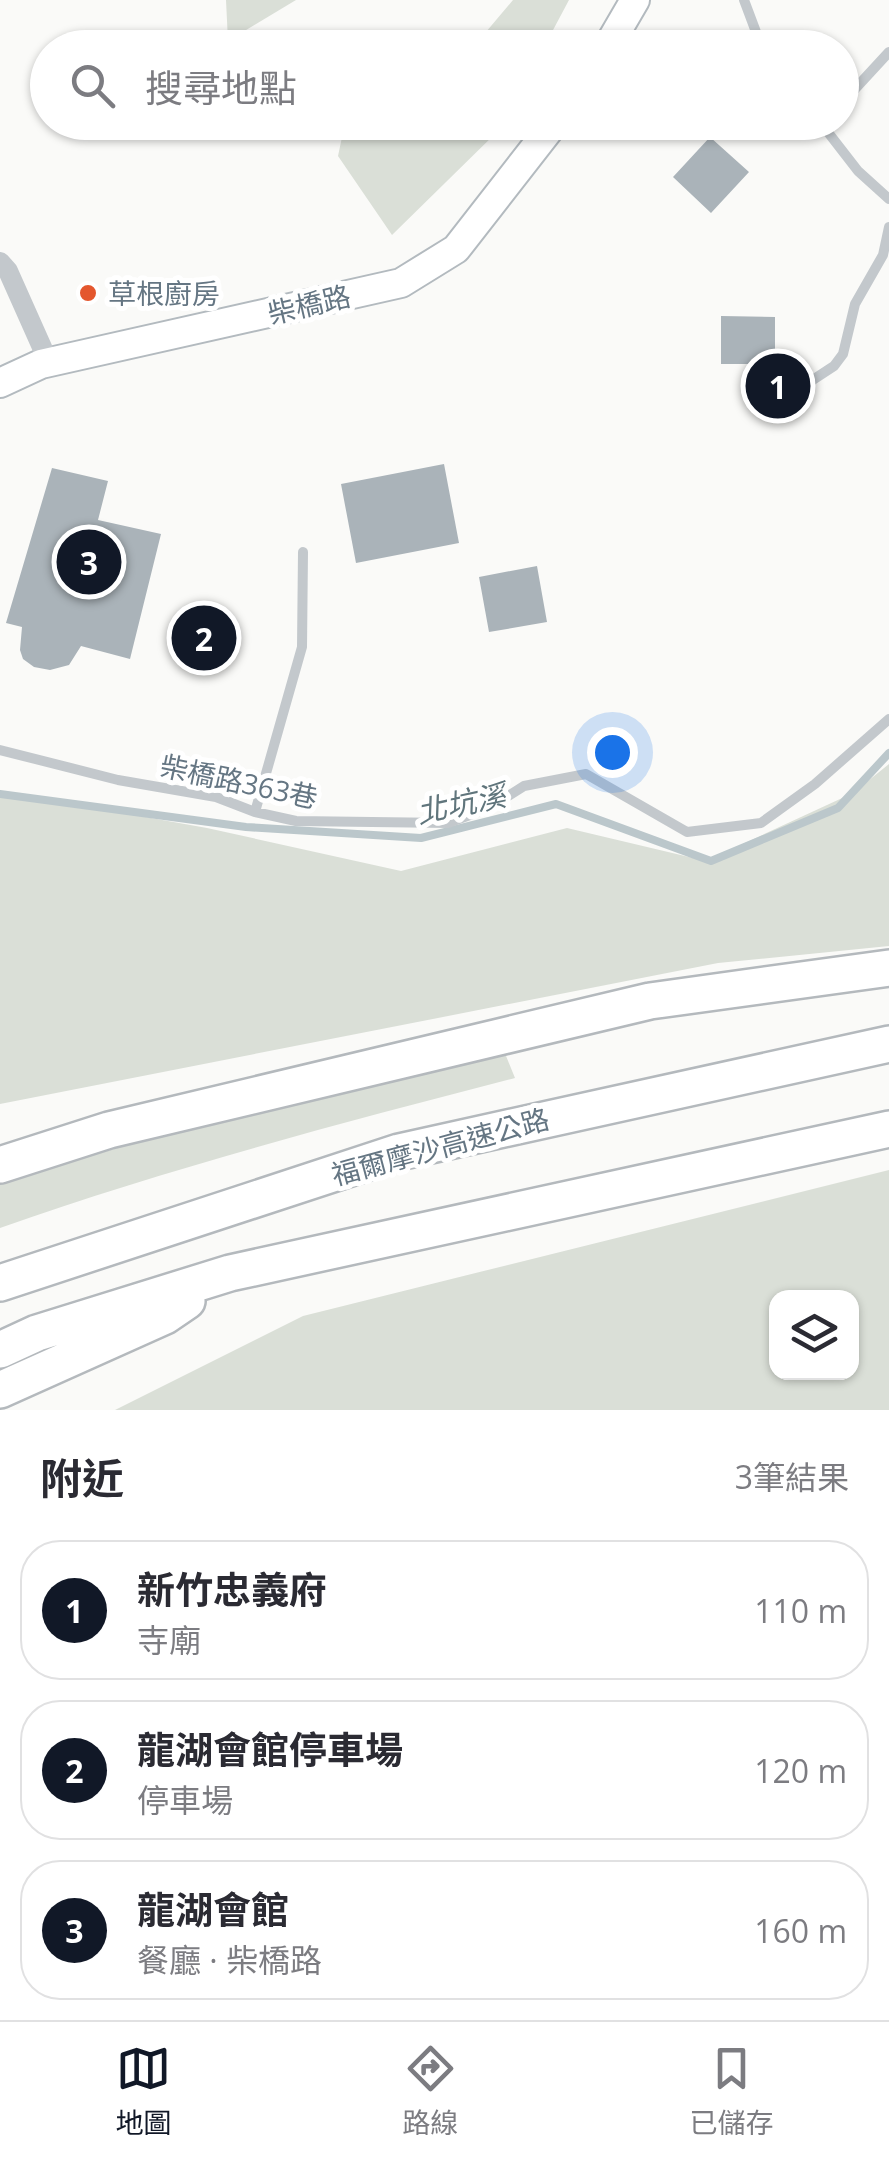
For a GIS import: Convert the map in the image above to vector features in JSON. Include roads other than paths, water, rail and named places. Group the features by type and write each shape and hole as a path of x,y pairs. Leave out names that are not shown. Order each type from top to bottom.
{"highway":[{"path":"0,1165 109,1130 650,1001 889,968"},
{"name":"福爾摩沙高速公路","path":"0,1283 399,1152 889,1044"},
{"path":"0,1350 37,1333 230,1274 889,1129"},
{"path":"0,1390 164,1316 230,1274"}],"main road":[{"path":"618,30 635,0"},
{"name":"柴橋路","path":"0,382 49,363 402,283 456,249 542,140"}],"street":[{"path":"0,262 8,271 49,363"}],"lane":[{"path":"744,0 755,30"},
{"path":"859,85 889,52"},
{"path":"835,140 858,171 889,199"},
{"path":"805,385 834,366 843,354 855,304 883,255 889,227"},
{"path":"255,812 302,647 303,552"},
{"name":"柴橋路363巷","path":"0,750 118,780 216,797 255,812 296,821 448,823 489,808 524,786 586,774 687,832 761,823 815,784 889,718"}],"waterway":[{"name":"北坑溪","path":"0,794 246,827 421,838 556,804 711,861 838,808 889,753"}],"place":[{"name":"草根廚房","path":"88,293"},
{"name":"新竹忠義府","path":"778,386"},
{"name":"龍湖會館","path":"89,562"},
{"name":"龍湖會館停車場","path":"204,638"}]}
